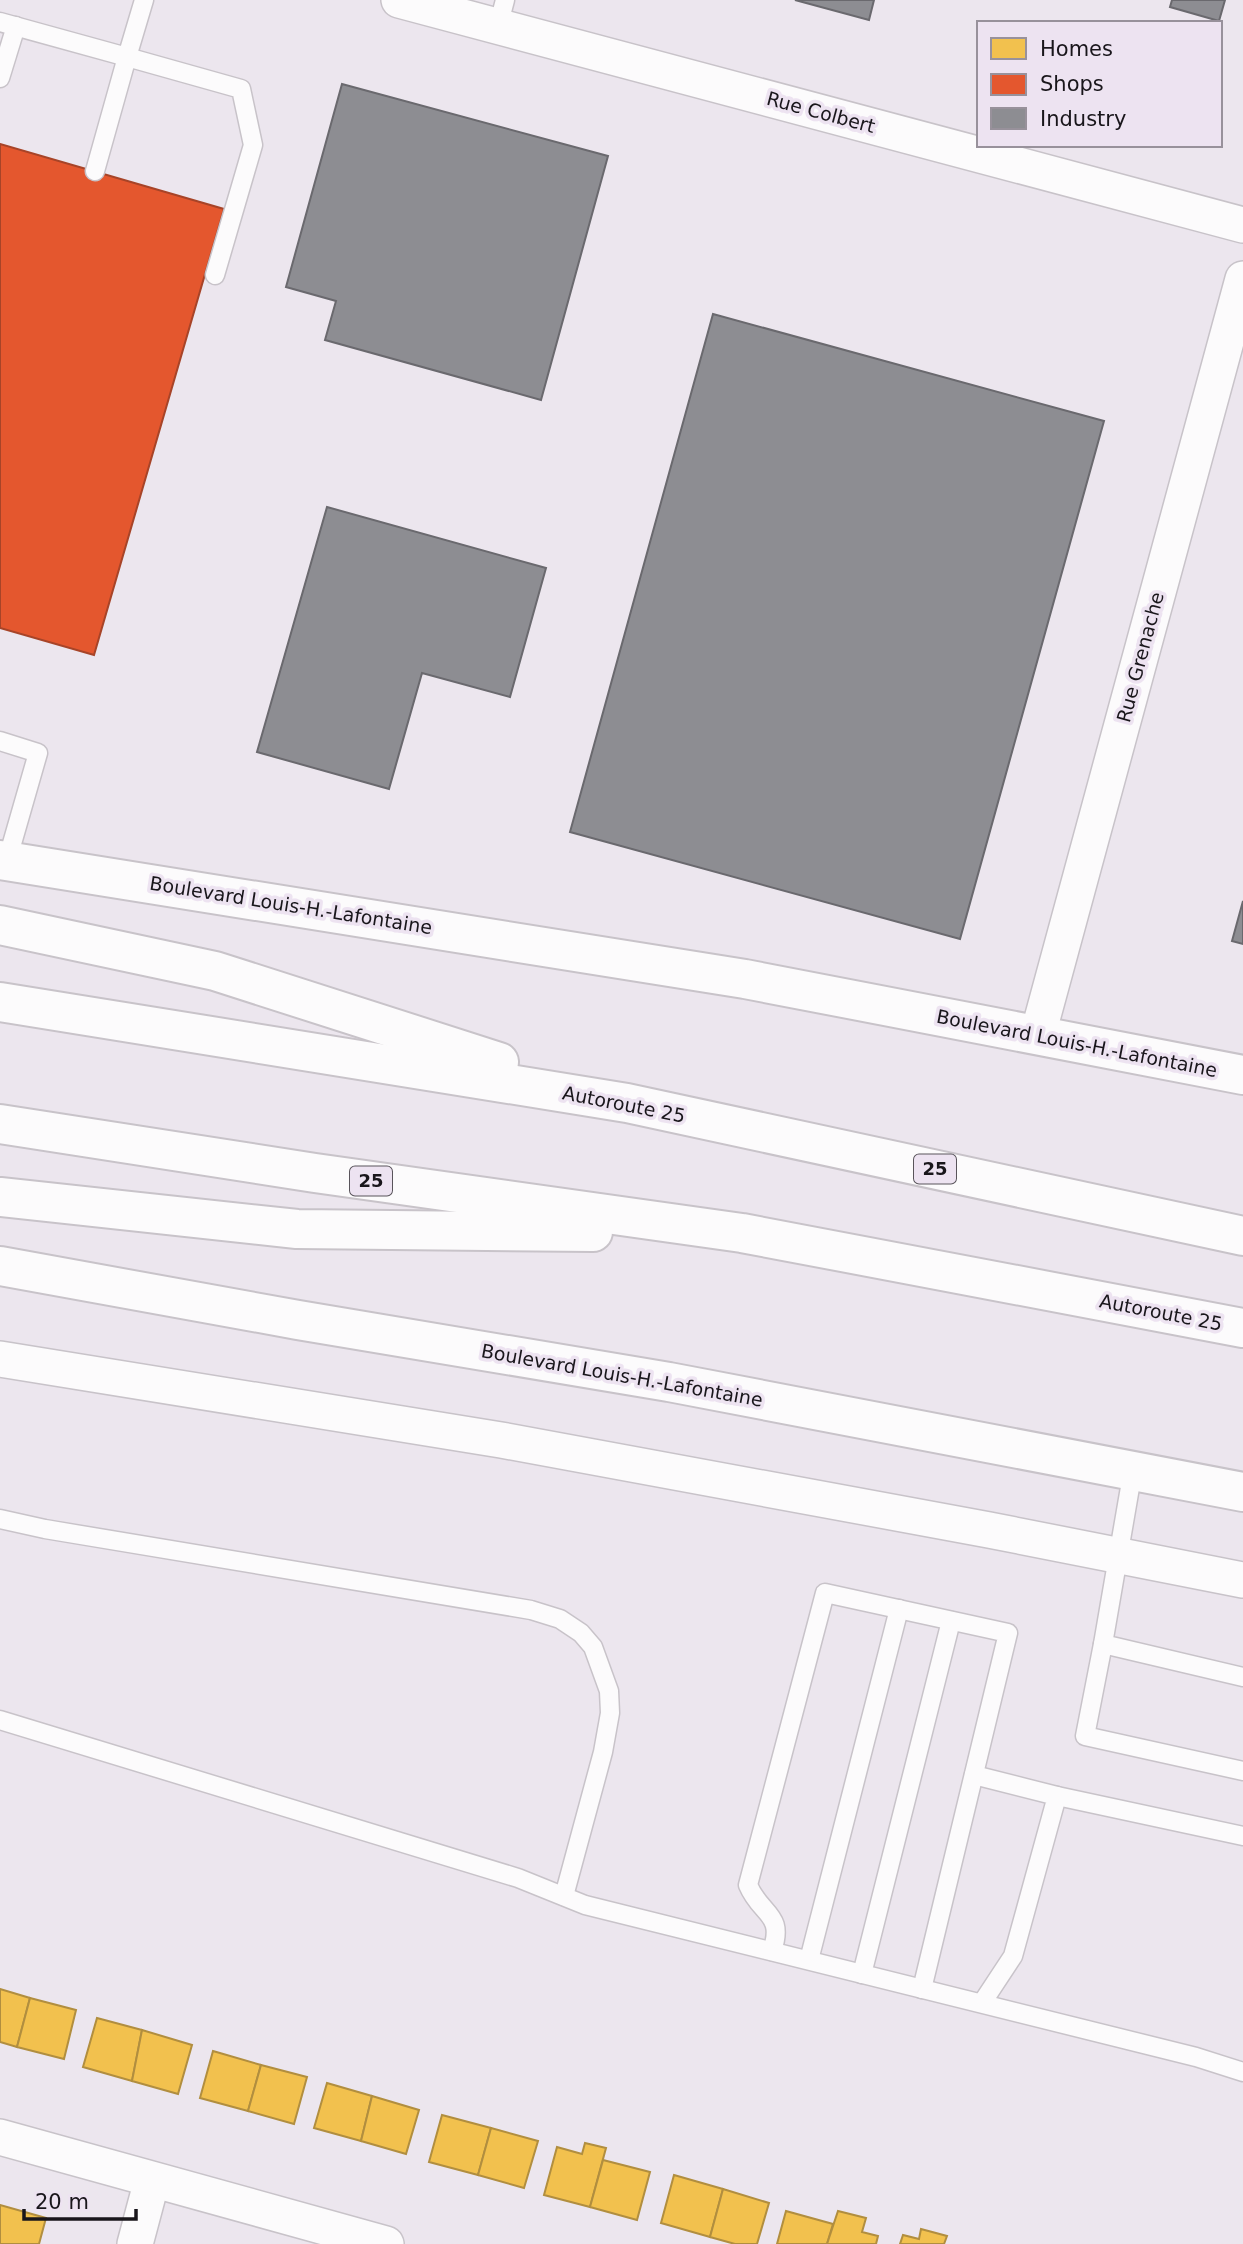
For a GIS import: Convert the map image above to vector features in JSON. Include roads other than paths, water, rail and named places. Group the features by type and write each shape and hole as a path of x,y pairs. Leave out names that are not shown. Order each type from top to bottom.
{"main road":[{"name":"Boulevard Louis-H.-Lafontaine","path":"4,860 745,979 1243,1075"},
{"path":"0,925 215,971 628,1103"},
{"name":"Autoroute 25","path":"0,1002 628,1103 1243,1237"},
{"name":"Autoroute 25","path":"0,1124 328,1175 742,1233 1243,1328"},
{"path":"0,1197 297,1229 742,1233"},
{"name":"Boulevard Louis-H.-Lafontaine","path":"0,1266 298,1320 669,1382 1243,1492"}],"street":[{"name":"Rue Colbert","path":"399,0 501,13 1243,225"},
{"name":"Rue Grenache","path":"1038,1034 1243,279"},
{"path":"0,1359 501,1440 1243,1580"},
{"path":"0,2137 386,2244"},
{"path":"135,2244 152,2180"}],"lane":[{"path":"94,171 144,0"},
{"path":"0,78 8,24 241,89 253,145 215,275"},
{"path":"0,741 38,753 4,860"},
{"path":"1133,1470 1085,1735 1243,1771"},
{"path":"0,1519 45,1529 531,1609 560,1619 580,1633 593,1647 607,1682 610,1702 603,1752 564,1896"},
{"path":"772,1951 777,1935 776,1924 754,1899 748,1885 825,1593 1008,1633 922,1989"},
{"path":"809,1960 899,1609"},
{"path":"862,1974 951,1621"},
{"path":"1103,1644 1243,1677"},
{"path":"0,1720 518,1878 585,1905 1196,2057 1243,2072"},
{"path":"974,1774 1057,1796 1243,1836"},
{"path":"982,2003 1013,1956 1057,1796"}]}
